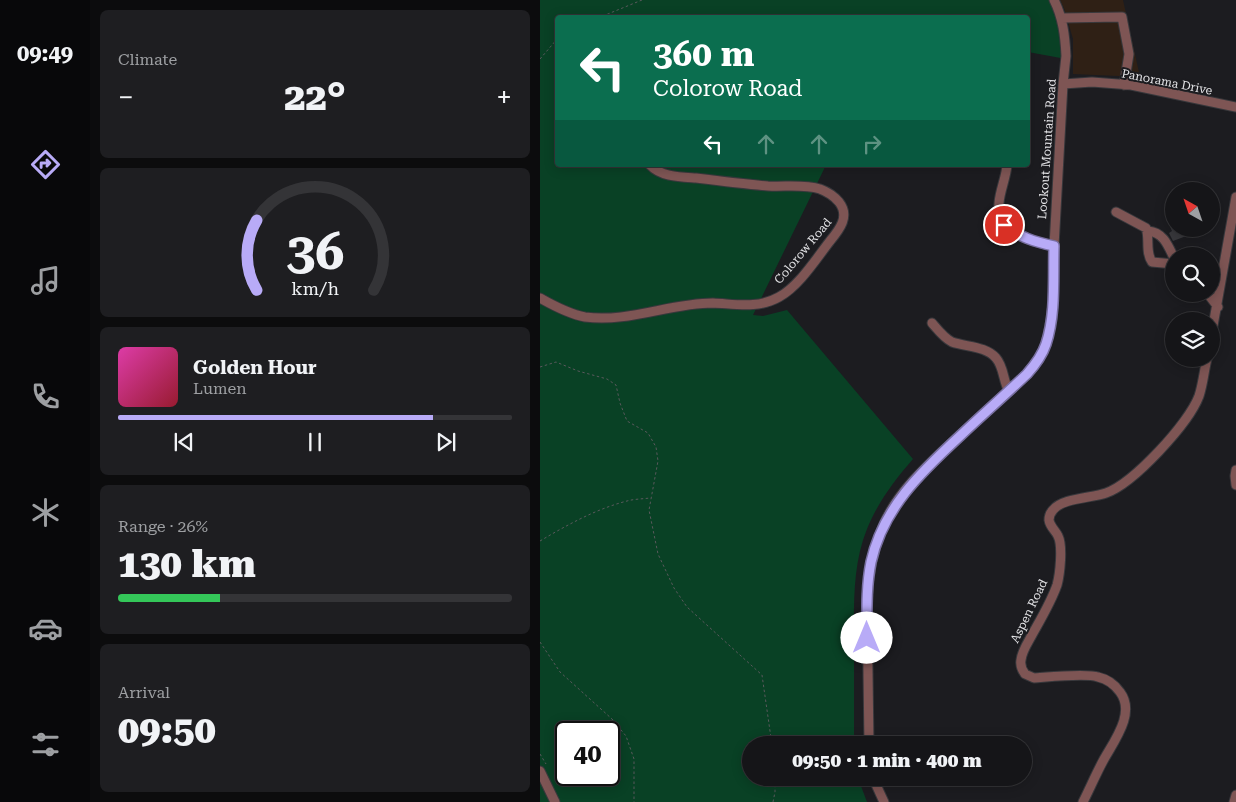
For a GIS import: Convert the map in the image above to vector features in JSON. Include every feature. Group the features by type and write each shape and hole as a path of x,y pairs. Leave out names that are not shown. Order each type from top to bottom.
{"street":[{"name":"Lookout Mountain Road","path":"869,736 868,580 872,560 884,525 894,507 913,482 932,461 1027,374 1039,359 1046,344 1053,304 1054,246 1066,56 1065,33 1054,0"},
{"path":"1061,18 1122,18 1129,54 1124,85"},
{"name":"Panorama Drive","path":"1063,84 1092,82 1124,85 1236,107"},
{"name":"Colorow Road","path":"540,298 565,311 584,317 614,318 688,304 713,303 747,306 764,303 780,297 795,284 839,230 844,218 843,208 838,200 821,189 768,186 680,176 665,174 653,167"},
{"path":"1007,167 999,202 999,214 1004,225 1015,234 1054,246"},
{"path":"1217,312 1236,197"},
{"path":"1116,212 1146,228 1148,231 1160,235 1169,247"},
{"path":"1148,231 1150,259 1155,263 1165,264"},
{"path":"1214,302 1218,307"},
{"path":"932,323 945,337 952,341 975,347 995,356 1002,367 1005,384 1009,391"},
{"name":"Aspen Road","path":"1083,802 1090,784 1122,725 1126,710 1126,699 1118,688 1097,676 1034,678 1025,674 1022,670 1020,662 1022,652 1050,603 1058,582 1061,551 1059,537 1049,521 1050,514 1054,508 1061,504 1106,493 1122,485 1136,473 1164,446 1192,409 1199,395 1205,367"},
{"path":"1236,470 1236,485"},
{"path":"540,771 555,802"},
{"path":"877,786 884,802"},
{"path":"1234,802 1236,795"}],"path":[{"path":"605,15 642,0"},
{"path":"540,59 555,42"},
{"path":"540,367 556,362 578,371 607,379 616,385 627,421 648,433 656,447 658,461 649,516 656,548 678,595 687,607 762,675 765,684 771,736"},
{"path":"540,540 566,525 627,501 651,498"},
{"path":"540,642 560,672 612,719 626,736 634,759 634,802"},
{"path":"773,802 776,786"}],"shaded area":[{"path":"1060,0 1123,0 1140,77 1073,74 1073,39"}],"green space":[{"path":"540,0 1050,0 1061,28 1066,59 1030,52 1030,15 555,15 555,167 825,167 753,315 763,316 787,310 913,459 893,484 876,510 867,529 859,557 854,602 854,736 742,736 742,786 861,786 867,802 540,802"}],"route":[{"path":"867,638 868,580 872,560 884,525 894,507 906,490 932,461 1027,374 1039,359 1046,344 1053,304 1054,246 1015,234 1004,225"}]}
